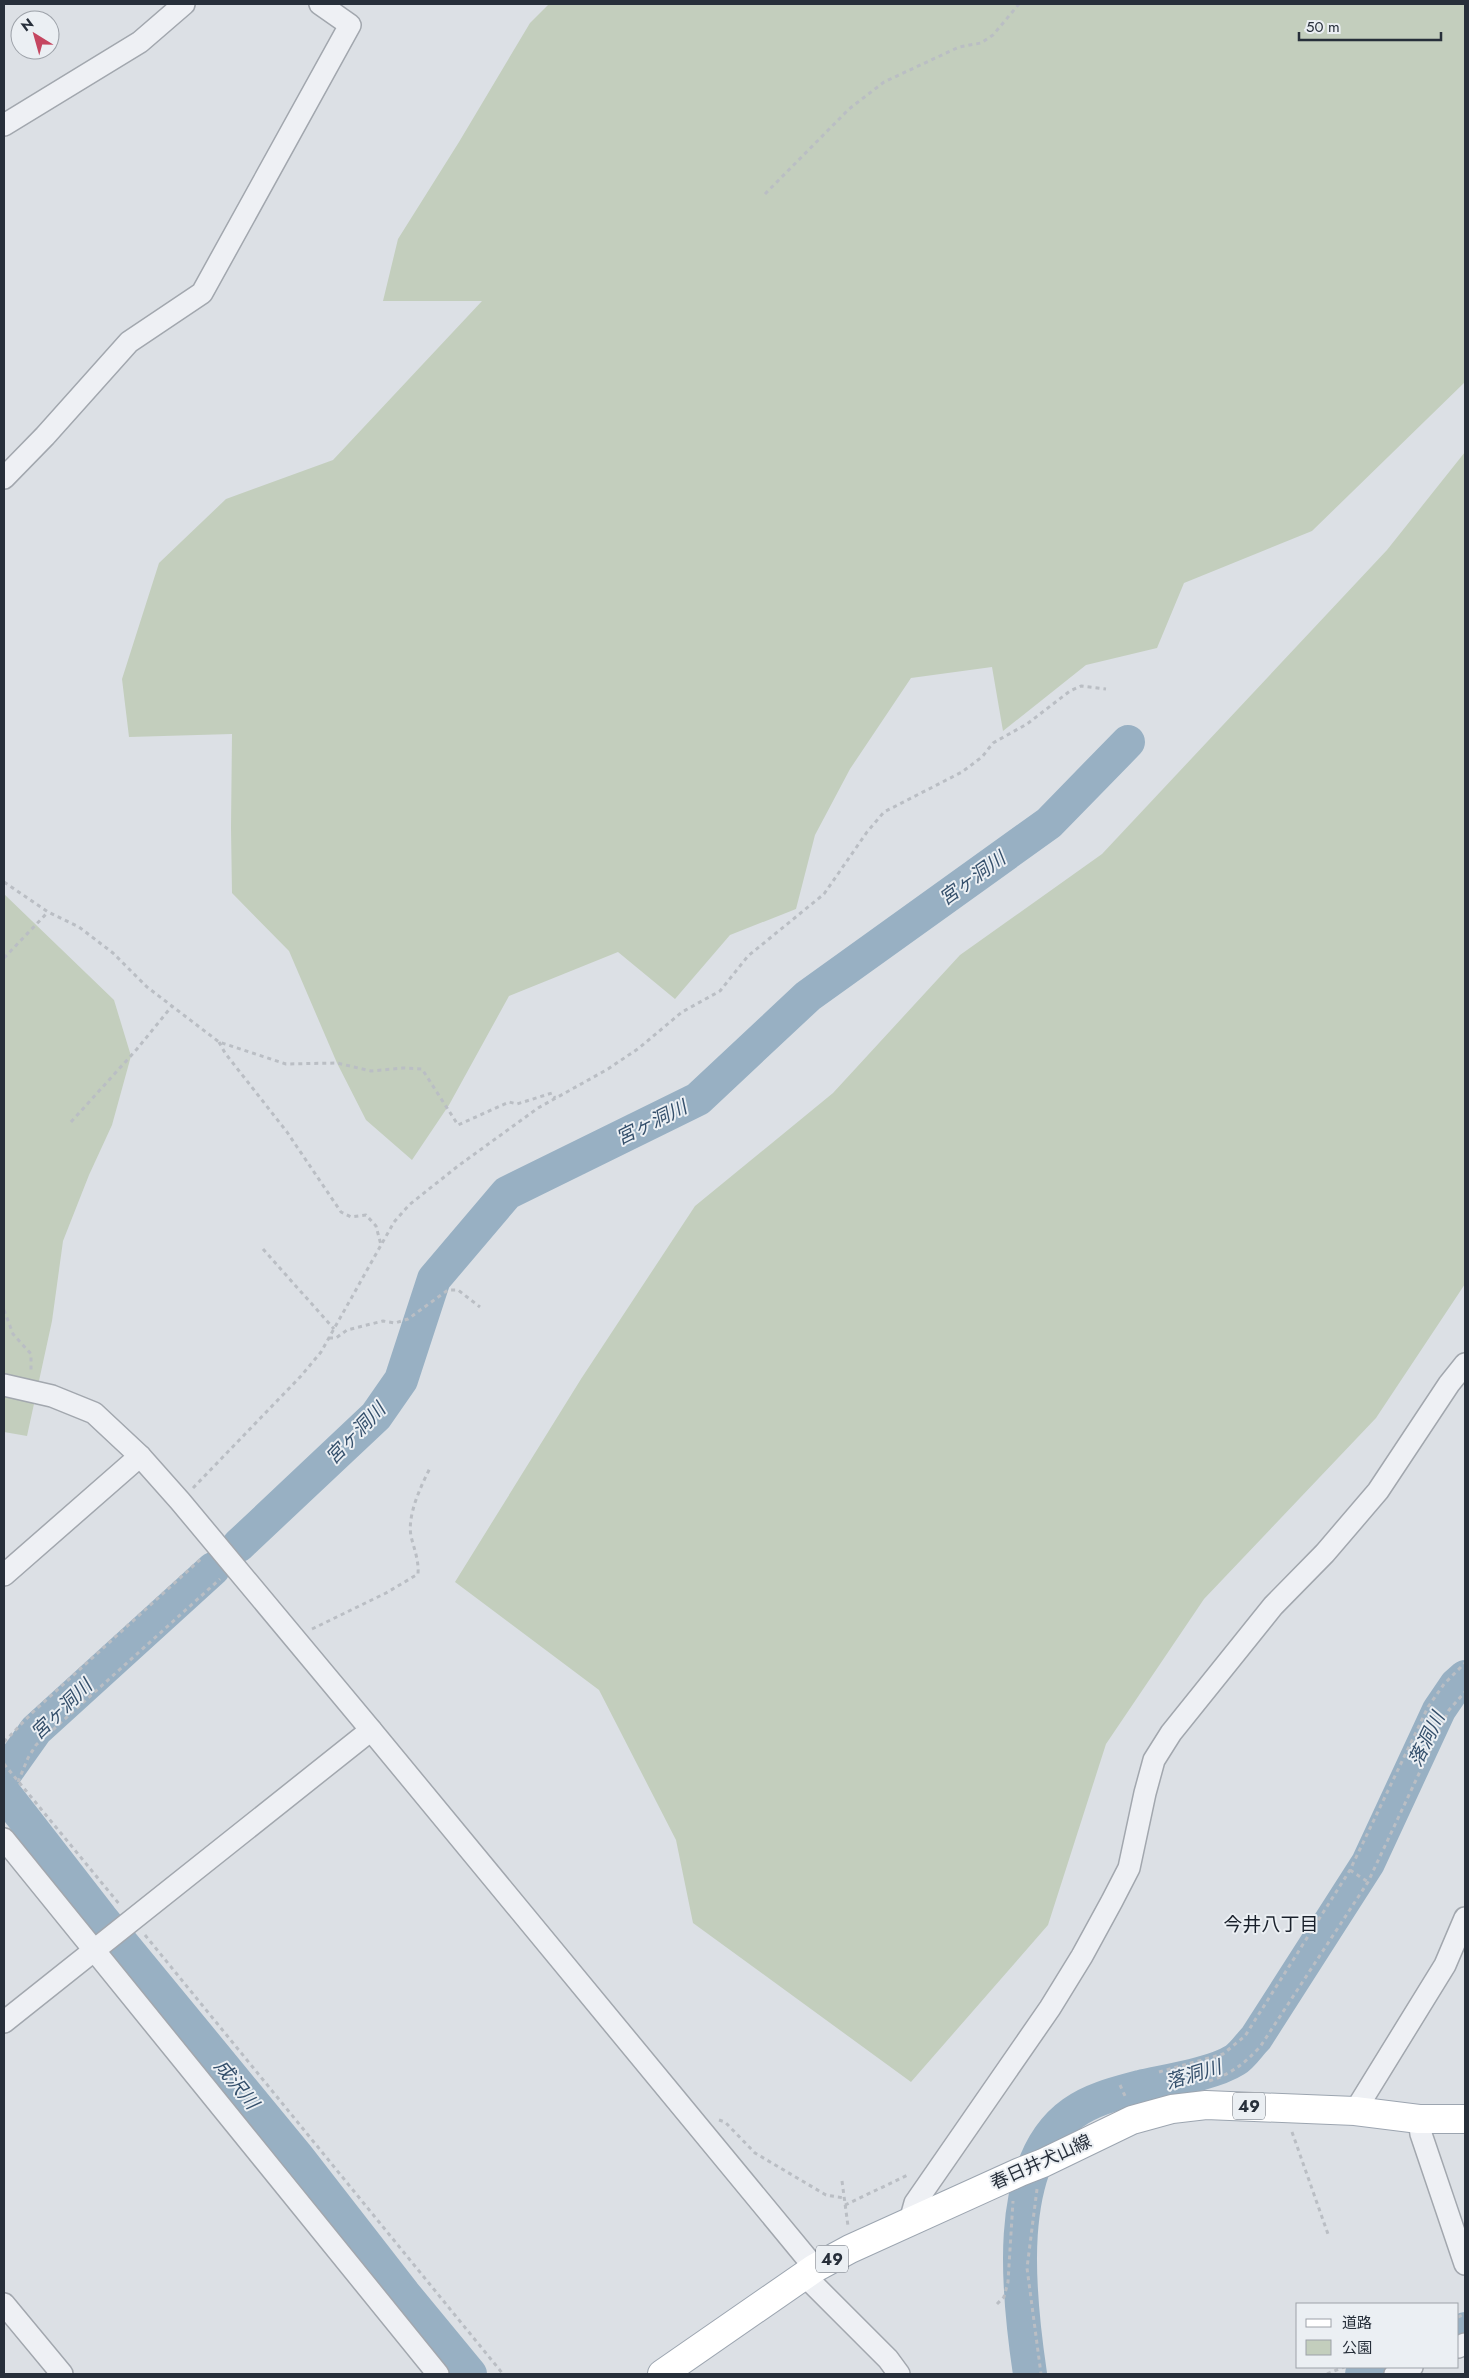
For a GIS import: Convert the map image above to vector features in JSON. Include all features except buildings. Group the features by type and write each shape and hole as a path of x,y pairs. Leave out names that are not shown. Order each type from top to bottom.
{"main road":[{"name":"春日井犬山線","path":"662,2374 810,2272 850,2249 1132,2120 1172,2109 1206,2105 1355,2111 1419,2119 1465,2118"}],"street":[{"path":"4,125 140,42 184,4"},
{"path":"4,478 45,436 129,342 202,293 350,25 320,4"},
{"path":"910,2221 915,2203 1050,2008 1082,1956 1112,1901 1129,1868 1154,1760 1171,1734 1273,1606 1325,1553 1378,1491 1449,1384 1465,1364"},
{"path":"4,1385 52,1396 94,1413 140,1456 180,1501 371,1730 694,2122 810,2272 888,2358 899,2374"},
{"path":"4,1574 140,1456"},
{"path":"4,2022 371,1730"},
{"path":"4,1839 438,2374"},
{"path":"1355,2111 1445,1965 1465,1918"},
{"path":"1419,2119 1421,2134 1465,2264"},
{"path":"4,2304 62,2374"},
{"path":"1395,2374 1410,2368"}],"path":[{"path":"765,194 848,110 884,82 959,47 981,43 993,35 1019,4"},
{"path":"180,1501 302,1376 321,1352 394,1222 409,1205 458,1166 555,1098 608,1069 639,1048 682,1012 720,991 748,956 824,894 867,832 884,812 962,772 982,757 993,743 1027,724 1070,691 1081,686 1106,689"},
{"path":"4,882 48,912 79,927 114,953 147,987 220,1042 286,1064 337,1063 371,1071 422,1068 458,1125 510,1102 517,1104 552,1093 555,1098"},
{"path":"4,958 48,912"},
{"path":"70,1122 137,1049 172,1006"},
{"path":"220,1042 225,1053 287,1132 341,1212 352,1217 366,1215 376,1226 381,1245"},
{"path":"264,1248 334,1329"},
{"path":"329,1338 336,1338 347,1330 383,1321 395,1323 413,1316 448,1290 458,1290 480,1307"},
{"path":"4,1310 13,1334 31,1354 32,1391"},
{"path":"293,1638 386,1593 418,1574 419,1562 410,1533 416,1497 430,1468"},
{"path":"4,1742 33,1712 216,1546"},
{"path":"18,1782 28,1758 36,1745 234,1566"},
{"path":"1159,2072 1223,2054 1245,2036 1351,1870 1428,1707 1444,1684 1465,1663"},
{"path":"1204,2083 1226,2075 1241,2066 1260,2047 1368,1882 1449,1710 1465,1692"},
{"path":"4,1764 503,2374"},
{"path":"1351,1870 1368,1882"},
{"path":"1120,2085 1128,2103"},
{"path":"1287,2108 1288,2119 1329,2237"},
{"path":"694,2122 713,2117 725,2122 755,2153 826,2194 844,2198"},
{"path":"998,2304 1004,2297 1008,2282 1025,2170 1038,2178 1028,2268 1041,2374"},
{"path":"845,2205 912,2174"},
{"path":"842,2180 850,2249"},
{"path":"1327,2374 1342,2368"}],"green space":[{"path":"549,4 1465,4 1465,382 1312,531 1184,583 1157,648 1086,665 1003,731 992,667 911,678 850,769 815,835 796,909 730,935 675,999 618,952 509,996 449,1105 412,1160 366,1120 337,1063 289,951 232,893 232,734 129,737 122,679 159,563 226,499 333,460 482,301 383,301 398,239 530,23"},
{"path":"1465,452 1465,1284 1376,1418 1204,1599 1106,1744 1048,1925 911,2082 693,1923 676,1840 599,1690 455,1582 581,1379 695,1206 833,1093 960,955 1102,854 1387,550"},
{"path":"4,894 114,1000 131,1056 112,1125 89,1175 63,1241 52,1321 27,1436 4,1432"}],"waterway":[{"name":"宮ヶ洞川","path":"239,1545 376,1416 401,1380 434,1279 507,1193 698,1099 808,996 1049,823 1128,742"},
{"name":"宮ヶ洞川","path":"4,1775 36,1730 213,1569"},
{"name":"落洞川","path":"1030,2374 1022,2309 1020,2272 1021,2234 1025,2198 1035,2164 1050,2136 1073,2113 1097,2100 1140,2087 1215,2069 1235,2060 1243,2053 1256,2038 1368,1863 1439,1710 1456,1685 1465,1677"},
{"name":"成沢川","path":"4,1793 101,1918 296,2155 404,2294 470,2374"},
{"path":"1459,2332 1465,2329"},
{"path":"1362,2374 1377,2368"}],"district":[{"name":"今井八丁目","path":"1271,1924"}]}
